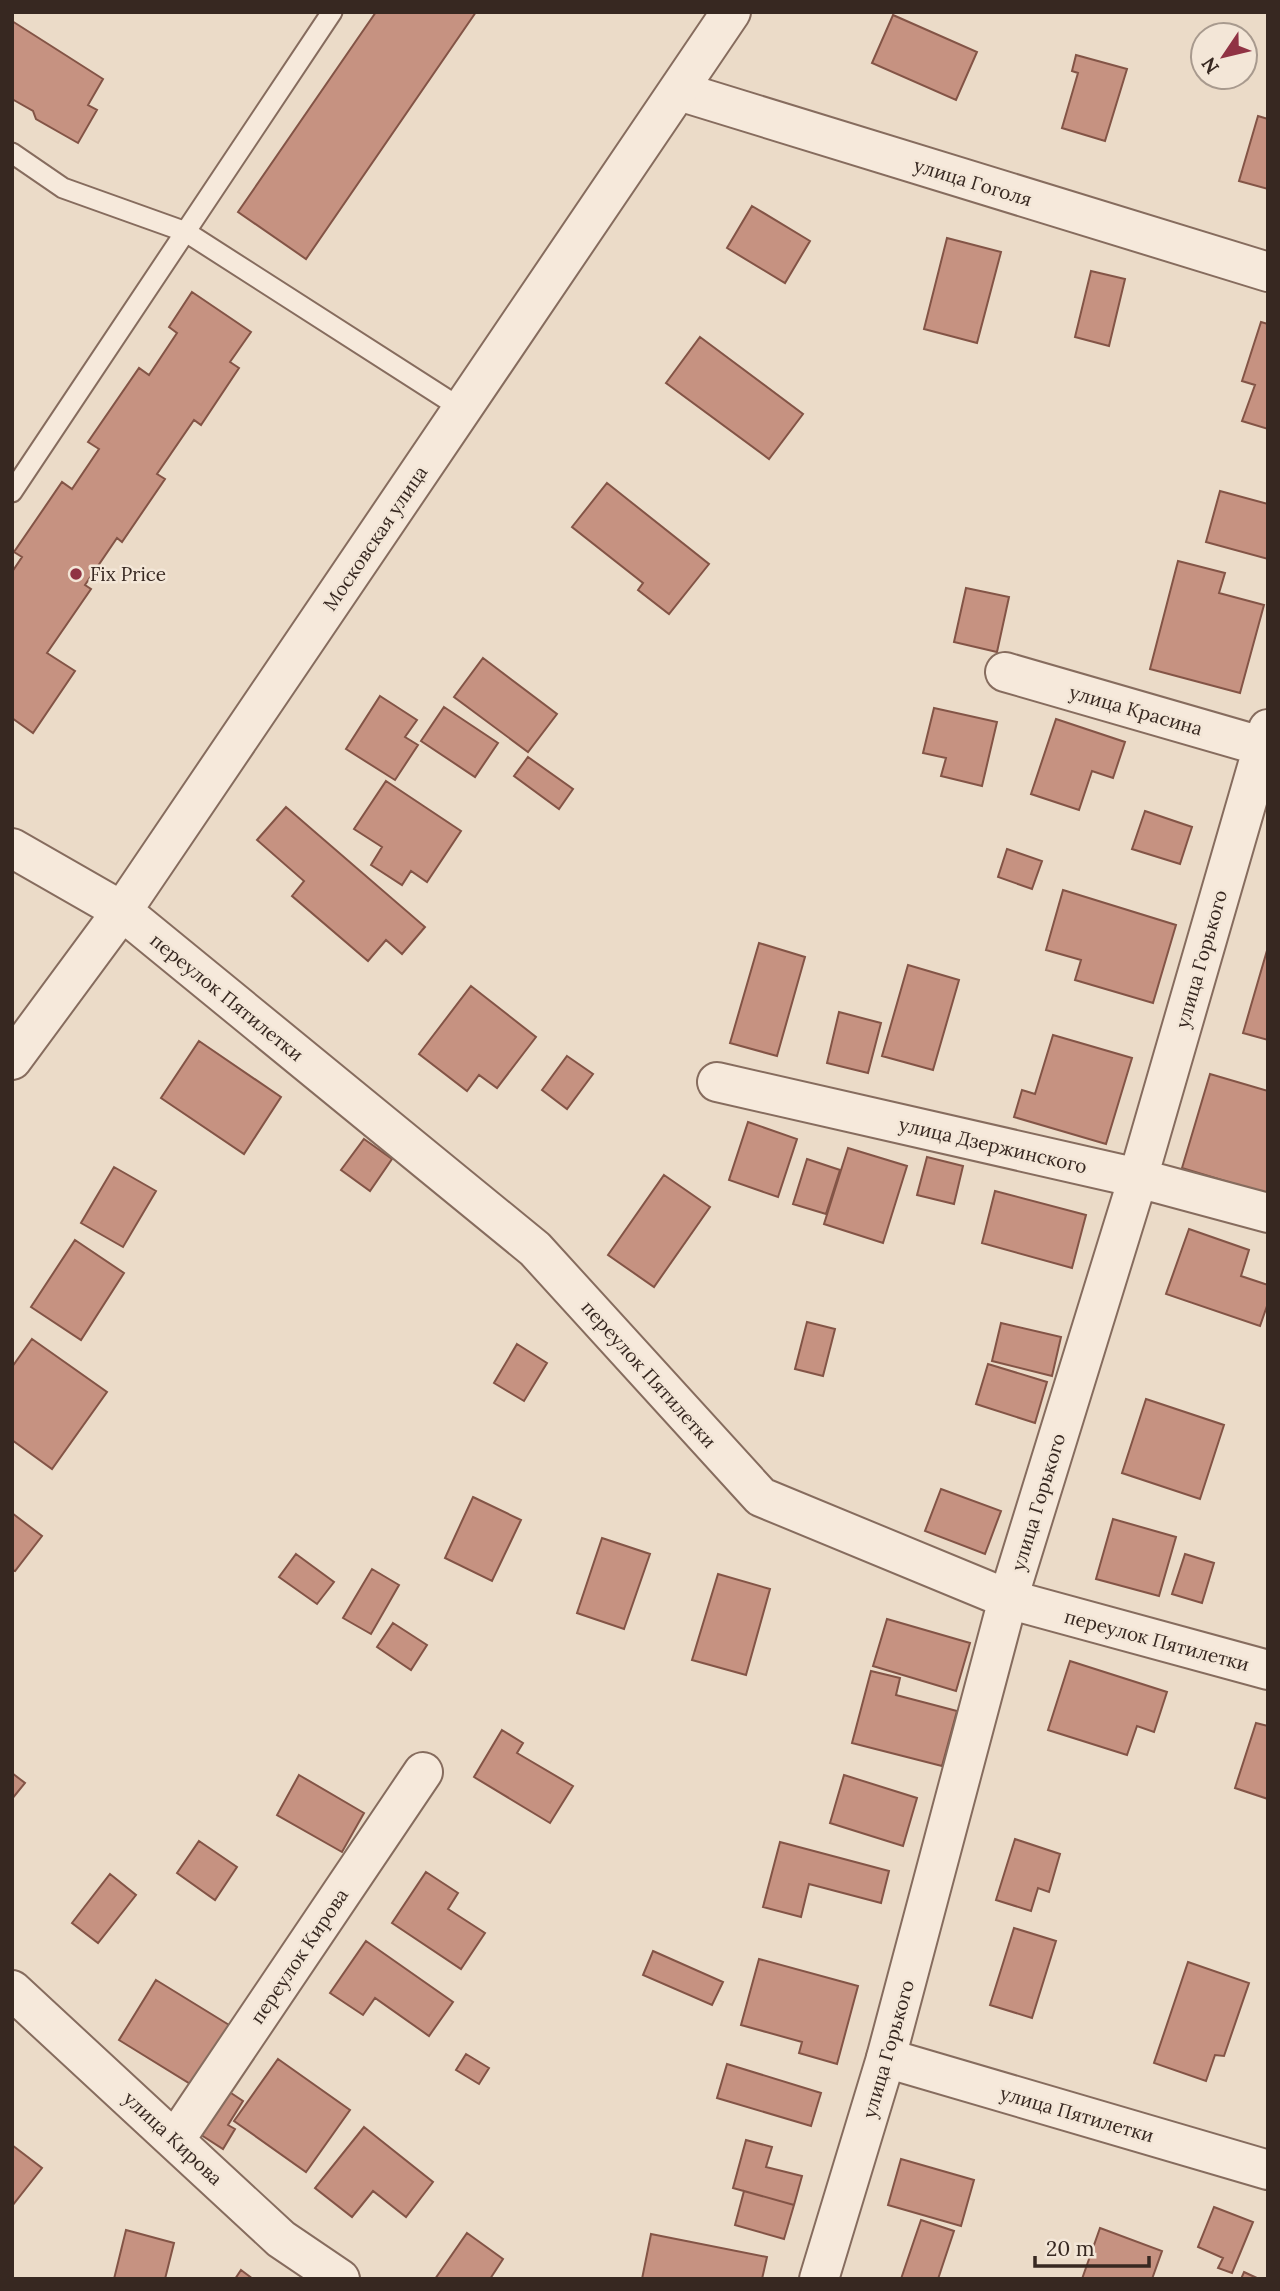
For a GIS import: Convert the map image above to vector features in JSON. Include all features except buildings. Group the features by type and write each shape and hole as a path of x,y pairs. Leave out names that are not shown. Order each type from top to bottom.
{"street":[{"name":"Московская улица","path":"12,1060 122,911 731,12"},
{"name":"улица Гоголя","path":"679,91 1268,272"},
{"name":"улица Красина","path":"1005,672 1266,741"},
{"name":"улица Горького","path":"819,2279 887,2058 1008,1599 1138,1178 1266,741"},
{"name":"переулок Пятилетки","path":"12,848 122,911 535,1249 761,1497 1008,1599 1268,1670"},
{"name":"улица Дзержинского","path":"717,1082 1138,1178 1268,1213"},
{"name":"переулок Кирова","path":"175,2140 423,1772"},
{"name":"улица Кирова","path":"12,1990 281,2239 340,2279"},
{"name":"улица Пятилетки","path":"887,2058 1268,2170"}],"lane":[{"path":"12,492 332,12"},
{"path":"12,153 63,188 186,232 462,409"}],"place":[{"name":"Fix Price","path":"76,574"}]}
